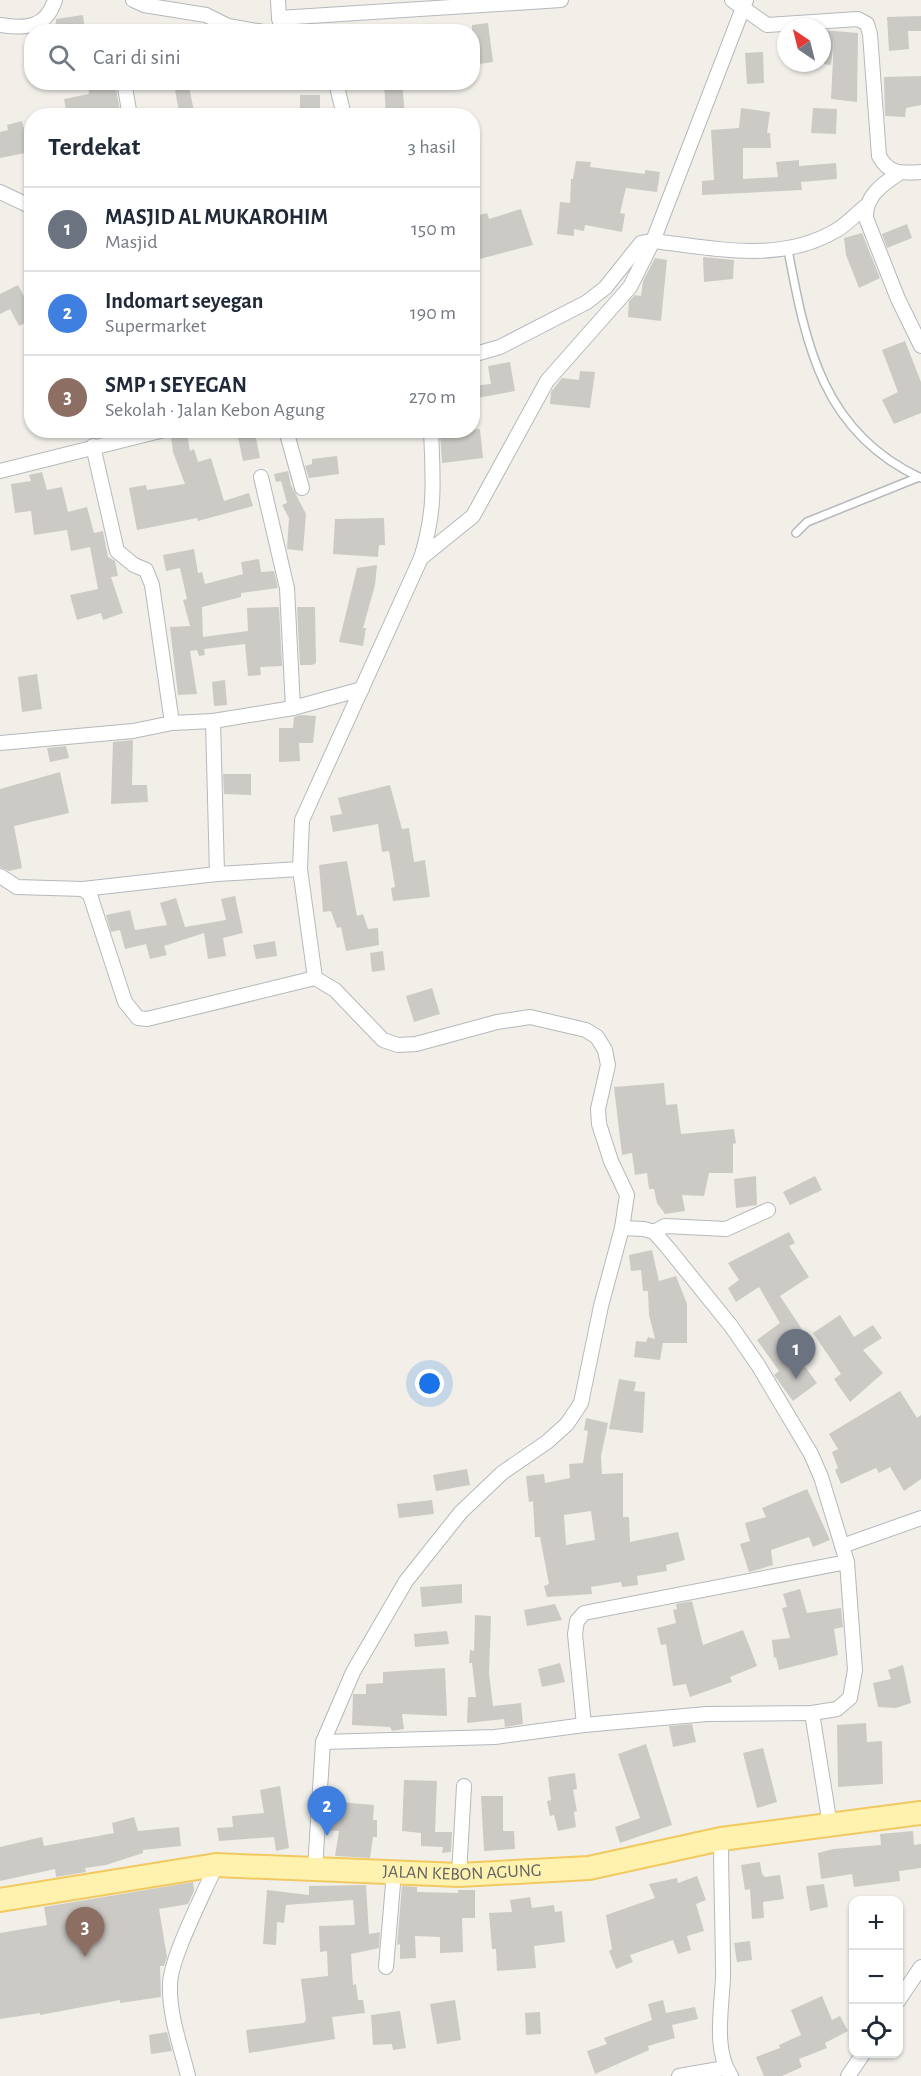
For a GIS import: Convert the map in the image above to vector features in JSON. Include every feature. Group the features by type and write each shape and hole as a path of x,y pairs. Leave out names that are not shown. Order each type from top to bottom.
{"main road":[{"name":"JALAN KEBON AGUNG","path":"0,1900 216,1865 459,1875 589,1868 721,1839 921,1813"}],"street":[{"path":"35,24 51,14 55,0"},
{"path":"133,0 144,5 206,15 224,24"},
{"path":"278,0 281,24"},
{"path":"292,24 561,0"},
{"path":"421,558 473,516 547,381 630,287 653,241 740,3 767,25 858,19 867,24 870,34 879,156 884,166 898,174"},
{"path":"0,25 24,27"},
{"path":"125,90 129,108"},
{"path":"338,90 342,108"},
{"path":"480,353 500,347 587,302 605,288 641,243 653,241 748,252 788,250 837,230 866,206 886,181 898,174 921,172"},
{"path":"0,192 24,203"},
{"path":"866,206 866,218 898,299 921,346"},
{"path":"0,471 128,438"},
{"path":"288,438 303,488"},
{"path":"315,978 300,869 302,820 421,558 431,528 434,500 431,438"},
{"path":"93,446 117,551 134,565 146,570 152,585 172,723"},
{"path":"261,477 287,588 293,708"},
{"path":"0,743 133,731 172,723 213,721 293,708 362,689"},
{"path":"213,721 217,874"},
{"path":"0,876 17,887 83,889 217,874 300,869"},
{"path":"83,889 94,902 125,1002 138,1018 147,1019 315,978 335,990 382,1040 398,1045 416,1044 497,1022 530,1017 586,1030 597,1037 605,1050 608,1065 598,1109 599,1124 611,1161 627,1195 622,1228 601,1306 581,1403 567,1425 548,1442 482,1489 406,1581 353,1672 323,1742 315,1869"},
{"path":"654,1232 665,1226 726,1229 768,1210"},
{"path":"323,1742 495,1737 584,1725 707,1714 812,1713 837,1709 850,1698 855,1671 847,1562 821,1477 811,1454 758,1365 731,1326 654,1232 622,1228"},
{"path":"842,1546 921,1518"},
{"path":"584,1725 575,1634 577,1621 584,1612 847,1562"},
{"path":"812,1713 830,1825"},
{"path":"459,1875 464,1786"},
{"path":"679,2076 728,2072 719,2017 723,1979 721,1839"},
{"path":"188,2076 173,2013 170,1984 175,1959 216,1865"},
{"path":"387,1967 394,1872"},
{"path":"903,1994 921,1967"},
{"path":"848,2076 860,2058"}],"lane":[{"path":"788,250 802,323 813,360 828,392 847,420 873,448 920,477"},
{"path":"796,533 807,522 920,477"}],"building":[{"path":"83,15 84,24 56,24 56,19"},
{"path":"921,16 921,31 908,31 909,49 889,51 887,17"},
{"path":"488,23 493,62 480,64 480,24"},
{"path":"831,31 858,33 857,102 831,99 834,39 831,65"},
{"path":"763,52 764,83 747,84 745,53"},
{"path":"921,76 921,105 906,108 905,117 885,116 884,77"},
{"path":"88,90 116,90 120,108 66,108 64,99 89,94"},
{"path":"175,90 190,90 193,108 178,108"},
{"path":"384,90 403,90 404,108 386,108"},
{"path":"300,95 320,95 320,108 300,108"},
{"path":"741,108 770,112 767,133 770,133 771,148 743,148 743,179 778,177 776,162 799,160 799,166 836,163 837,179 801,182 802,190 702,195 702,181 714,180 711,130 739,128"},
{"path":"813,108 837,109 836,134 811,133"},
{"path":"22,121 24,153 0,158 0,132 8,130 7,125"},
{"path":"576,161 591,162 590,167 645,174 645,170 660,172 657,192 626,188 620,213 625,214 622,232 585,225 584,231 574,229 574,236 557,234 560,202 570,203 571,179 573,179"},
{"path":"521,209 533,245 480,259 480,215 487,213 489,219"},
{"path":"907,224 912,238 887,248 882,234"},
{"path":"862,233 880,278 859,288 846,255 844,238"},
{"path":"703,257 734,260 733,279 704,282"},
{"path":"655,258 667,260 661,321 628,317 629,301 635,295 641,296 643,281"},
{"path":"18,285 24,297 24,324 19,326 10,309 0,314 0,294"},
{"path":"905,341 921,382 921,413 894,424 882,400 898,392 882,350"},
{"path":"510,362 515,391 480,398 480,385 491,384 488,366"},
{"path":"580,371 595,372 590,408 550,404 551,392 562,378 579,380"},
{"path":"480,429 483,458 442,463 440,438 480,438"},
{"path":"171,438 188,438 190,451 194,449 198,462 211,458 224,501 249,493 253,506 198,521 197,518 137,530 129,488 146,485 147,490 185,484 173,452"},
{"path":"238,438 256,438 260,458 243,461"},
{"path":"337,456 339,474 309,478 305,466 312,464 312,459"},
{"path":"288,471 291,485 306,514 303,551 287,549 289,518 282,505 287,503 281,481 276,482 274,474"},
{"path":"42,472 47,490 62,487 68,512 87,507 94,533 103,531 108,557 115,561 118,576 111,577 123,613 103,620 101,613 77,620 70,595 98,589 90,547 71,551 67,530 34,535 31,511 15,513 11,484 31,481 29,475"},
{"path":"384,518 385,545 379,545 378,557 333,554 335,519"},
{"path":"194,549 198,573 202,572 205,584 243,574 241,562 259,559 261,572 274,571 278,588 241,593 241,597 202,607 203,637 248,631 247,608 279,607 282,666 260,667 261,675 248,676 245,644 204,649 205,655 199,656 197,650 190,651 197,694 178,695 170,627 190,626 183,600 187,599 180,568 166,571 163,555"},
{"path":"377,565 375,585 363,628 366,628 363,646 339,642 357,568"},
{"path":"297,607 315,607 316,663 312,665 300,665"},
{"path":"37,674 42,709 22,712 18,677"},
{"path":"225,680 227,705 214,706 212,682"},
{"path":"316,716 313,743 299,743 300,761 279,762 279,728 293,728 294,717"},
{"path":"133,740 132,785 147,785 148,802 111,804 113,742"},
{"path":"66,746 69,758 50,762 47,748"},
{"path":"60,772 69,813 14,826 22,868 9,871 0,867 0,789"},
{"path":"223,774 251,774 251,795 224,794"},
{"path":"390,785 402,829 409,828 414,862 425,860 430,897 393,901 391,888 395,887 389,851 382,852 378,824 333,832 330,816 342,814 338,798"},
{"path":"347,861 357,916 363,914 368,929 378,928 379,945 346,951 341,927 337,928 331,911 323,912 319,865"},
{"path":"235,896 243,933 223,938 226,956 208,959 204,933 164,946 167,955 150,959 146,944 125,949 120,930 111,932 106,915 130,910 135,930 167,925 160,903 176,898 185,927 226,920 221,899"},
{"path":"275,941 277,956 256,959 253,945"},
{"path":"383,951 385,970 372,972 370,953"},
{"path":"432,988 440,1014 414,1022 406,996"},
{"path":"664,1083 666,1105 677,1104 681,1134 734,1129 736,1143 733,1144 733,1173 709,1173 704,1196 682,1195 685,1211 665,1214 657,1203 654,1189 649,1189 647,1173 635,1175 632,1153 622,1155 614,1087"},
{"path":"756,1176 757,1205 736,1208 734,1179"},
{"path":"815,1176 822,1190 790,1205 783,1192"},
{"path":"789,1232 795,1243 789,1246 809,1277 780,1296 813,1346 797,1356 817,1383 793,1401 774,1375 779,1371 757,1340 780,1323 759,1287 736,1302 728,1288 739,1280 728,1263"},
{"path":"652,1250 659,1281 676,1276 687,1304 687,1343 663,1343 660,1360 634,1357 636,1341 646,1342 648,1337 655,1339 649,1315 648,1291 643,1291 641,1270 631,1271 629,1255"},
{"path":"840,1315 854,1337 873,1325 882,1338 863,1350 883,1373 850,1402 834,1379 841,1374 813,1333"},
{"path":"619,1379 636,1382 634,1391 645,1392 643,1433 609,1429"},
{"path":"900,1391 917,1418 921,1415 921,1479 904,1491 890,1467 879,1473 876,1468 841,1484 835,1470 838,1468 832,1452 838,1449 829,1434"},
{"path":"586,1418 608,1423 601,1456 602,1474 623,1473 623,1517 629,1517 630,1542 678,1532 685,1560 666,1565 667,1571 637,1576 638,1585 622,1587 621,1582 591,1587 592,1594 547,1597 544,1586 549,1584 540,1537 535,1537 533,1501 529,1502 526,1476 544,1474 545,1483 570,1478 569,1464 583,1463 588,1431 584,1430","holes":["591,1511 595,1540 566,1545 564,1515"]},
{"path":"467,1469 470,1485 436,1491 433,1475"},
{"path":"807,1489 830,1540 813,1547 809,1537 771,1550 773,1565 749,1572 740,1544 750,1541 745,1523 766,1517 762,1508"},
{"path":"432,1500 434,1514 399,1518 397,1504"},
{"path":"462,1584 462,1603 422,1607 420,1587"},
{"path":"800,1589 807,1613 841,1608 843,1627 834,1629 838,1655 779,1670 776,1657 774,1658 772,1640 790,1638 782,1608 787,1607 783,1594"},
{"path":"692,1601 703,1645 743,1630 757,1666 730,1677 732,1682 690,1697 686,1684 673,1686 666,1644 661,1645 657,1628 676,1623 673,1610 677,1609 676,1604"},
{"path":"555,1604 562,1620 527,1626 524,1610"},
{"path":"475,1615 491,1616 489,1673 493,1706 521,1703 523,1724 505,1727 504,1719 467,1723 468,1697 476,1697 472,1663 469,1663 470,1650 474,1651"},
{"path":"447,1631 449,1644 415,1647 414,1634"},
{"path":"560,1663 565,1682 542,1687 538,1669"},
{"path":"903,1665 911,1703 896,1708 878,1707 873,1683 891,1679 888,1670"},
{"path":"445,1668 447,1716 402,1714 404,1729 392,1731 390,1727 352,1725 353,1694 366,1694 366,1684 383,1683 383,1672"},
{"path":"866,1723 867,1742 882,1741 883,1784 838,1787 837,1725"},
{"path":"692,1724 696,1742 673,1747 669,1726"},
{"path":"646,1744 672,1825 620,1843 615,1827 640,1818 618,1754"},
{"path":"763,1748 777,1802 757,1808 743,1753"},
{"path":"575,1773 577,1789 573,1790 577,1811 574,1812 576,1827 558,1831 554,1815 550,1816 547,1801 551,1800 548,1777"},
{"path":"404,1780 437,1781 435,1832 452,1832 451,1852 442,1853 443,1847 421,1846 421,1833 402,1831"},
{"path":"280,1786 289,1848 276,1851 274,1837 219,1841 217,1828 233,1827 232,1816 264,1813 260,1790"},
{"path":"481,1796 503,1796 503,1831 514,1831 515,1849 484,1851"},
{"path":"328,1801 374,1805 373,1820 377,1820 377,1837 373,1837 370,1858 335,1856 339,1831 326,1830"},
{"path":"134,1817 138,1831 179,1827 181,1846 143,1850 143,1853 106,1865 85,1868 86,1872 56,1877 55,1869 0,1881 0,1847 42,1837 44,1846 114,1833 112,1823"},
{"path":"913,1831 914,1845 921,1844 921,1868 899,1871 900,1881 854,1887 852,1874 821,1879 818,1853 833,1849 881,1845 880,1834"},
{"path":"760,1862 762,1874 765,1877 780,1875 784,1899 763,1902 764,1918 752,1919 750,1889 745,1890 741,1865"},
{"path":"697,1876 706,1900 696,1904 704,1931 687,1936 691,1950 678,1954 673,1940 630,1955 633,1962 616,1969 609,1951 612,1949 606,1915 655,1898 649,1884 677,1878 678,1883"},
{"path":"193,1882 194,1891 188,1904 159,1909 167,1957 164,1966 160,1966 161,1997 120,2003 120,2000 40,2015 40,2013 0,2019 0,1933 47,1925 44,1907"},
{"path":"824,1884 828,1907 810,1911 806,1886"},
{"path":"366,1885 369,1934 380,1932 379,1948 351,1954 353,1985 356,1984 358,2000 363,2000 365,2013 332,2017 335,2039 249,2053 246,2030 304,2023 306,2019 301,1979 328,1976 327,1951 320,1952 319,1926 355,1925 353,1900 286,1905 284,1923 277,1922 276,1945 263,1944 267,1890 309,1895 309,1886"},
{"path":"402,1886 417,1887 417,1892 458,1893 458,1890 475,1890 475,1918 462,1918 463,1952 440,1953 440,1937 415,1936 416,1958 400,1959 400,1944 397,1945"},
{"path":"530,1897 532,1908 554,1905 555,1912 562,1911 565,1942 534,1946 536,1968 497,1971 496,1949 492,1949 489,1913 512,1912 510,1900"},
{"path":"750,1941 752,1960 737,1962 734,1943"},
{"path":"822,1996 832,2020 840,2016 848,2031 825,2043 827,2048 799,2059 802,2067 782,2076 764,2076 756,2057 780,2048 779,2045 801,2035 791,2010"},
{"path":"455,2000 461,2040 437,2044 430,2004"},
{"path":"663,2000 666,2013 695,2007 698,2019 672,2025 675,2038 648,2046 649,2050 595,2074 587,2051 607,2044 604,2038 652,2020 648,2004"},
{"path":"400,2011 406,2048 393,2050 392,2044 373,2045 371,2015"},
{"path":"540,2012 541,2034 526,2035 525,2013"},
{"path":"167,2032 172,2051 151,2054 149,2035"}],"place":[{"name":"MASJID AL MUKAROHIM","path":"796,1379"},
{"name":"Indomart seyegan","path":"327,1836"},
{"name":"SMP 1 SEYEGAN","path":"85,1957"}]}
